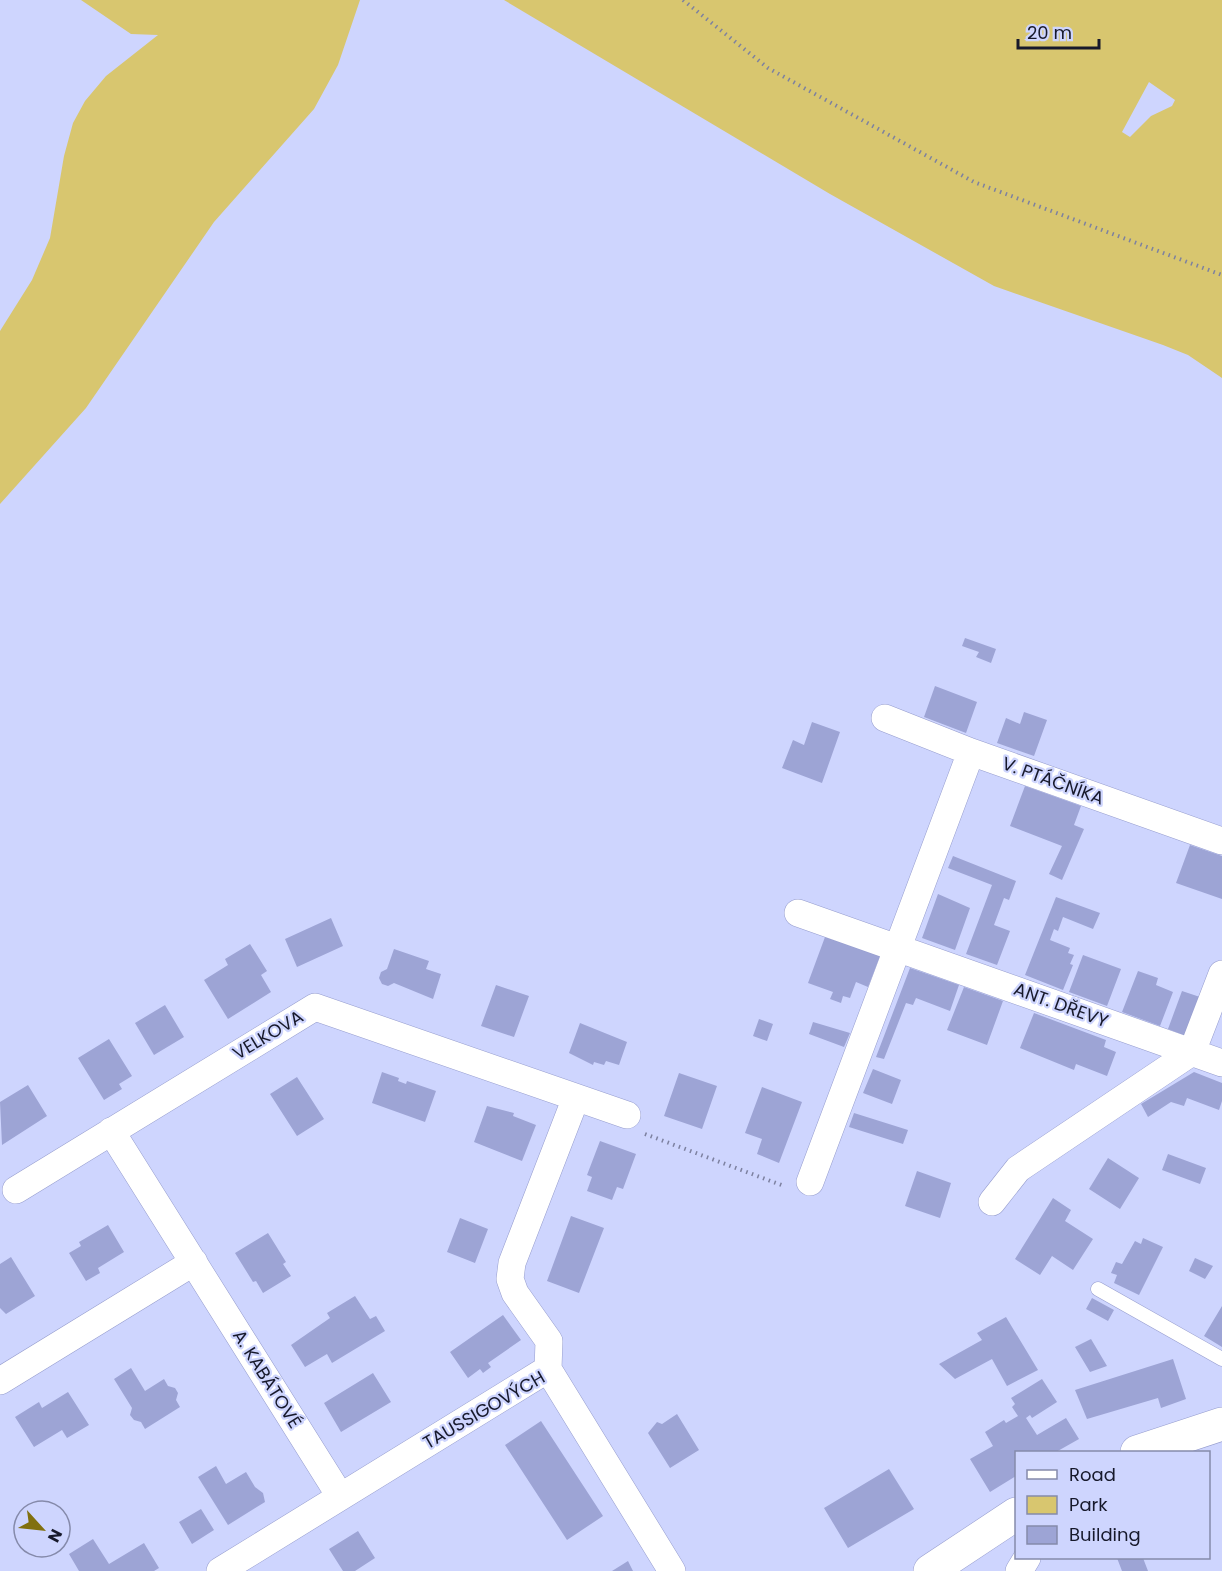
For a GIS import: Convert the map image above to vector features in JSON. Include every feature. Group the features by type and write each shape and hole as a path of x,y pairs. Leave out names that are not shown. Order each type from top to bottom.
{"street":[{"name":"V. PTÁČNÍKA","path":"885,718 971,752 1222,841"},
{"path":"810,1182 900,948 971,752"},
{"name":"ANT. DŘEVY","path":"798,913 1222,1063"},
{"path":"992,1202 1018,1169 1192,1052 1222,974"},
{"name":"VELKOVA","path":"16,1190 315,1007 576,1100 627,1115"},
{"path":"548,1369 549,1341 515,1293 510,1279 512,1263 576,1100"},
{"name":"A. KABÁTOVÉ","path":"111,1131 340,1496"},
{"path":"0,1381 194,1262"},
{"name":"TAUSSIGOVÝCH","path":"220,1571 548,1369 672,1571"},
{"path":"1140,1451 1222,1424"},
{"path":"930,1571 1015,1515"}],"lane":[{"path":"1098,1289 1222,1359"}],"path":[{"path":"683,0 768,68 974,182 1222,275"}],"green space":[{"path":"81,0 360,0 338,65 314,109 214,222 86,408 0,504 0,331 32,280 50,238 64,156 73,123 85,101 106,76 158,35 131,34"},
{"path":"504,0 1222,0 1222,378 1188,355 994,286 830,194","holes":["1149,82 1175,100 1172,106 1151,116 1130,137 1122,132"]}],"building":[{"path":"965,638 996,649 991,663 976,657 979,652 962,646"},
{"path":"935,686 977,702 966,733 924,717"},
{"path":"1024,712 1047,720 1034,756 997,743 1006,718 1020,724"},
{"path":"812,722 840,732 822,783 782,768 793,740 804,745"},
{"path":"1025,786 1081,806 1074,825 1084,829 1062,880 1049,874 1062,846 1010,826"},
{"path":"1190,845 1222,856 1222,899 1176,883"},
{"path":"953,856 1016,881 1009,900 1004,898 994,925 1010,931 997,965 966,954 992,885 948,868"},
{"path":"938,894 970,908 955,950 922,938"},
{"path":"1056,897 1100,913 1093,929 1063,917 1058,931 1054,929 1050,940 1070,948 1068,953 1074,955 1070,964 1073,965 1063,990 1025,975"},
{"path":"331,918 343,946 297,967 285,939"},
{"path":"825,937 880,956 868,987 856,982 850,998 843,996 841,1003 830,999 833,992 808,983"},
{"path":"250,944 267,971 261,975 271,992 228,1019 204,980 228,965 225,959"},
{"path":"394,949 429,961 426,969 441,974 433,999 394,983 388,986 382,984 379,978 381,972 387,969"},
{"path":"1083,955 1121,969 1107,1006 1069,992"},
{"path":"910,968 959,985 950,1011 916,998 913,1005 906,1003 884,1059 876,1057"},
{"path":"1138,971 1158,978 1156,985 1173,992 1160,1026 1122,1012"},
{"path":"496,985 529,996 514,1037 481,1026"},
{"path":"964,987 1003,1001 987,1045 947,1030"},
{"path":"1182,991 1200,997 1186,1036 1168,1029"},
{"path":"165,1005 184,1037 154,1055 135,1023"},
{"path":"1034,1013 1106,1040 1104,1047 1116,1052 1107,1076 1076,1064 1074,1070 1020,1048"},
{"path":"759,1019 773,1024 767,1041 753,1036"},
{"path":"813,1022 850,1033 844,1047 809,1034"},
{"path":"580,1023 627,1042 619,1065 606,1061 604,1065 594,1062 593,1065 569,1053"},
{"path":"109,1039 132,1076 119,1084 122,1089 104,1100 78,1058"},
{"path":"873,1069 901,1080 892,1104 863,1093"},
{"path":"382,1072 399,1078 398,1081 406,1084 407,1081 436,1091 425,1122 372,1103"},
{"path":"1194,1072 1222,1083 1222,1101 1219,1110 1187,1098 1184,1106 1171,1102 1148,1117 1141,1104"},
{"path":"679,1073 717,1086 702,1129 664,1116"},
{"path":"297,1077 324,1119 297,1136 270,1094"},
{"path":"28,1085 47,1116 2,1145 0,1102"},
{"path":"762,1087 802,1102 779,1163 757,1154 762,1139 745,1133"},
{"path":"487,1106 514,1113 513,1116 536,1125 522,1161 474,1142"},
{"path":"854,1113 908,1130 903,1144 849,1127"},
{"path":"600,1141 636,1154 623,1189 617,1187 612,1200 587,1191 592,1177 587,1175"},
{"path":"1168,1154 1206,1168 1200,1184 1162,1170"},
{"path":"1108,1158 1139,1178 1120,1209 1089,1189"},
{"path":"917,1171 951,1183 940,1218 905,1206"},
{"path":"1053,1198 1071,1210 1065,1221 1093,1239 1073,1270 1052,1256 1040,1275 1015,1259"},
{"path":"571,1216 604,1228 579,1293 547,1281"},
{"path":"460,1218 488,1229 475,1263 447,1252"},
{"path":"108,1225 124,1252 98,1268 100,1273 86,1281 69,1253 81,1246 79,1242"},
{"path":"268,1233 286,1262 283,1264 291,1276 263,1293 256,1281 253,1282 235,1253"},
{"path":"1143,1238 1163,1247 1139,1295 1114,1283 1117,1275 1111,1273 1116,1262 1122,1264 1135,1241 1141,1244"},
{"path":"11,1257 35,1296 6,1314 0,1308 0,1264"},
{"path":"1195,1258 1213,1266 1205,1279 1189,1271"},
{"path":"355,1296 370,1319 376,1316 385,1331 332,1363 327,1354 305,1367 291,1345 330,1318 327,1313"},
{"path":"1092,1298 1114,1310 1108,1321 1086,1309"},
{"path":"1222,1306 1222,1347 1204,1336"},
{"path":"503,1315 521,1340 488,1363 491,1367 483,1373 480,1369 468,1378 450,1352"},
{"path":"1006,1317 1038,1370 1007,1386 992,1359 955,1379 939,1364 982,1340 977,1333"},
{"path":"1091,1339 1107,1366 1090,1372 1075,1347"},
{"path":"1173,1359 1186,1399 1161,1408 1158,1398 1087,1419 1075,1390"},
{"path":"131,1368 145,1391 164,1379 168,1386 175,1388 178,1393 176,1400 180,1407 145,1429 141,1422 134,1420 130,1415 132,1408 114,1379"},
{"path":"373,1373 391,1402 341,1432 324,1403"},
{"path":"1042,1379 1057,1402 1032,1418 1030,1415 1026,1418 1037,1435 1066,1418 1079,1439 1058,1451 1015,1451 1015,1477 990,1492 970,1459 993,1446 985,1432 1004,1420 1006,1423 1018,1416 1012,1407 1015,1404 1011,1398"},
{"path":"68,1392 89,1425 67,1438 62,1430 34,1447 15,1417 39,1402 42,1408"},
{"path":"677,1414 699,1450 670,1468 648,1433 657,1422 662,1424"},
{"path":"541,1421 603,1516 567,1540 505,1445"},
{"path":"216,1466 226,1484 246,1472 255,1487 263,1493 265,1502 228,1525 198,1477"},
{"path":"889,1469 914,1509 848,1548 824,1508"},
{"path":"201,1509 214,1530 192,1544 179,1522"},
{"path":"358,1531 375,1558 355,1571 343,1571 329,1549"},
{"path":"93,1539 109,1564 144,1543 159,1568 154,1571 79,1571 72,1559 72,1552"},
{"path":"1117,1559 1143,1559 1148,1571 1122,1571"},
{"path":"628,1561 633,1571 612,1571"}]}
